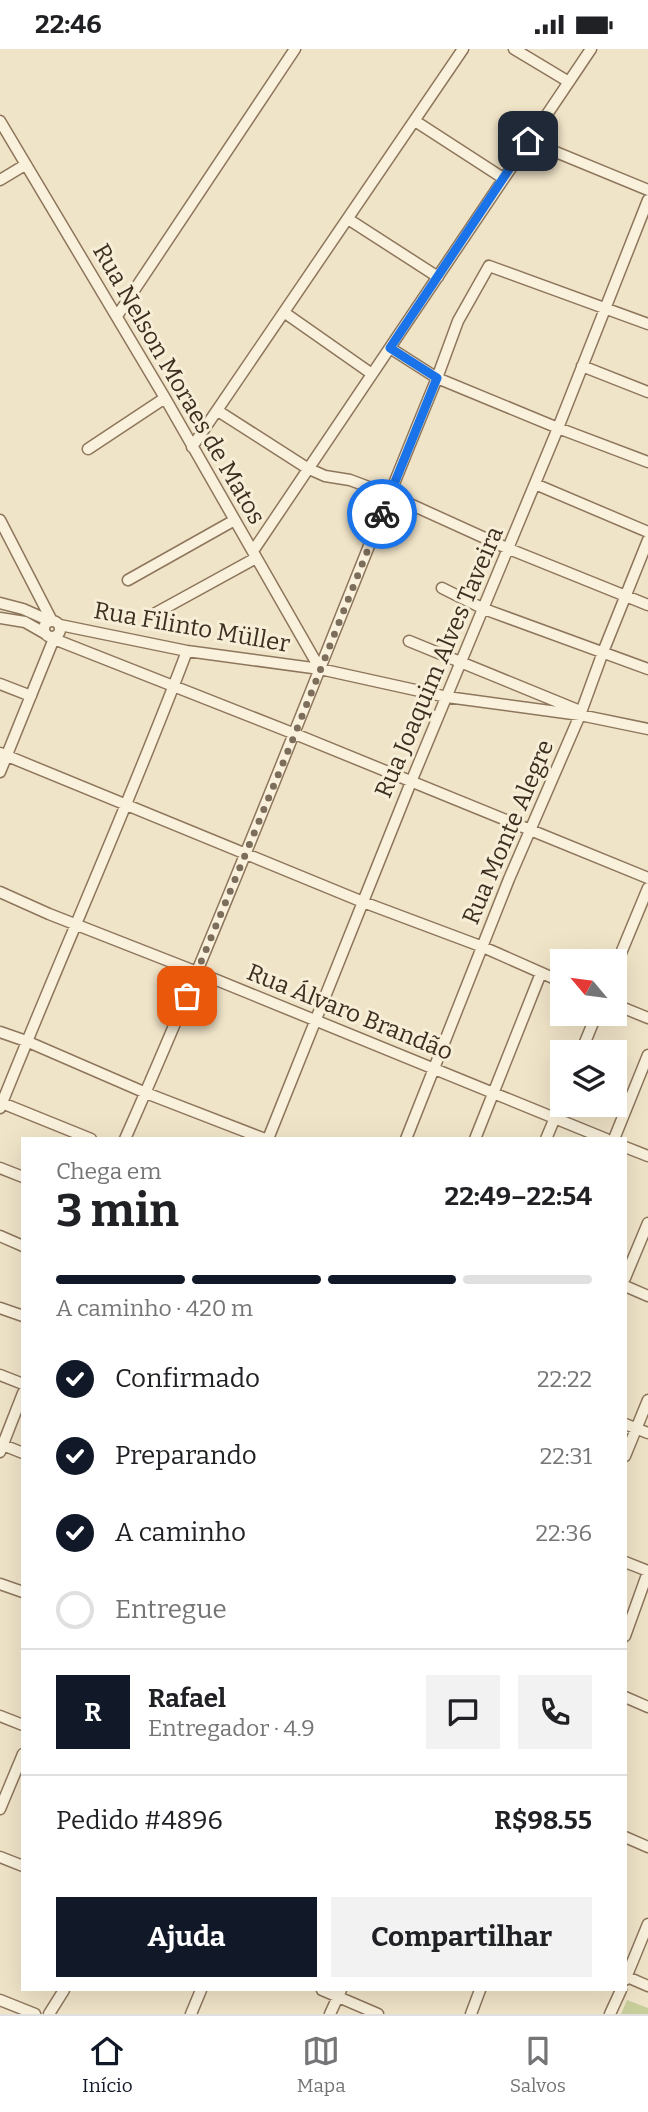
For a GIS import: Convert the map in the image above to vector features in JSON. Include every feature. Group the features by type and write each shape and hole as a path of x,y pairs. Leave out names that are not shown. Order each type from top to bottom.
{"street":[{"path":"117,316 295,49"},
{"path":"192,447 463,49"},
{"path":"514,49 569,82"},
{"path":"154,614 254,554 307,468 591,49"},
{"name":"Rua Nelson Moraes de Matos","path":"0,121 165,397 320,670"},
{"path":"415,121 503,178"},
{"path":"528,141 648,190"},
{"path":"0,179 25,165"},
{"name":"Rua Joaquim Alves Taveira","path":"268,1137 411,782 509,549 648,200"},
{"path":"348,219 438,277"},
{"path":"126,1137 295,734 458,321 489,266 648,324"},
{"path":"285,313 372,374"},
{"path":"390,348 437,378 648,462"},
{"path":"582,366 648,392"},
{"path":"88,449 165,397"},
{"path":"218,411 307,468 325,476 351,480 390,495 509,549 648,605"},
{"path":"535,484 648,532"},
{"path":"0,520 59,633 52,636 31,696 4,754 0,772"},
{"path":"128,580 233,521"},
{"name":"Rua Monte Alegre","path":"407,1137 530,831 581,713 648,540"},
{"path":"442,588 484,609 648,669"},
{"name":"Rua Filinto Müller","path":"0,603 54,622 187,651 320,670 447,698 581,713 648,729"},
{"path":"0,618 25,622 174,687 648,878"},
{"path":"409,641 581,713"},
{"path":"87,1137 1,1105 126,806 187,651"},
{"path":"0,684 31,696"},
{"path":"4,754 363,902 483,947 550,977"},
{"path":"623,949 648,888"},
{"name":"Rua Álvaro Brandão","path":"0,891 76,925 550,1115"},
{"path":"476,1137 541,974"},
{"path":"627,1009 648,1018"},
{"path":"0,1031 146,1094 262,1137"},
{"path":"615,1137 648,1055"},
{"path":"547,1137 555,1117"},
{"name":"Rua Álvaro Brandão","path":"555,1117 601,1137"},
{"path":"627,1148 648,1156"},
{"path":"0,1168 21,1176"},
{"path":"627,1273 648,1223"},
{"path":"0,1236 21,1245"},
{"path":"627,1287 648,1296"},
{"path":"0,1308 21,1315"},
{"path":"0,1375 21,1383"},
{"path":"21,1397 1,1449 21,1453"},
{"path":"627,1451 648,1400"},
{"path":"627,1425 648,1433"},
{"path":"627,1563 648,1572 627,1630"},
{"path":"0,1584 21,1591"},
{"path":"627,1698 648,1707"},
{"path":"0,1716 21,1724"},
{"path":"0,1809 21,1759"},
{"path":"627,1838 648,1847"},
{"path":"0,1857 21,1865"},
{"path":"627,1973 648,1924"},
{"path":"627,1979 648,1986"},
{"path":"49,2014 63,1991"},
{"path":"191,2014 201,1991"},
{"path":"471,2014 480,1991"},
{"path":"610,2014 621,1991"},
{"path":"330,2014 340,1993 378,2014"},
{"path":"0,2000 34,2014"}],"green space":[{"path":"627,2000 648,2008 648,2014 621,2014"}],"way so far":[{"path":"187,996 382,514"}],"route":[{"path":"382,514 437,378 390,348 528,141"}]}
